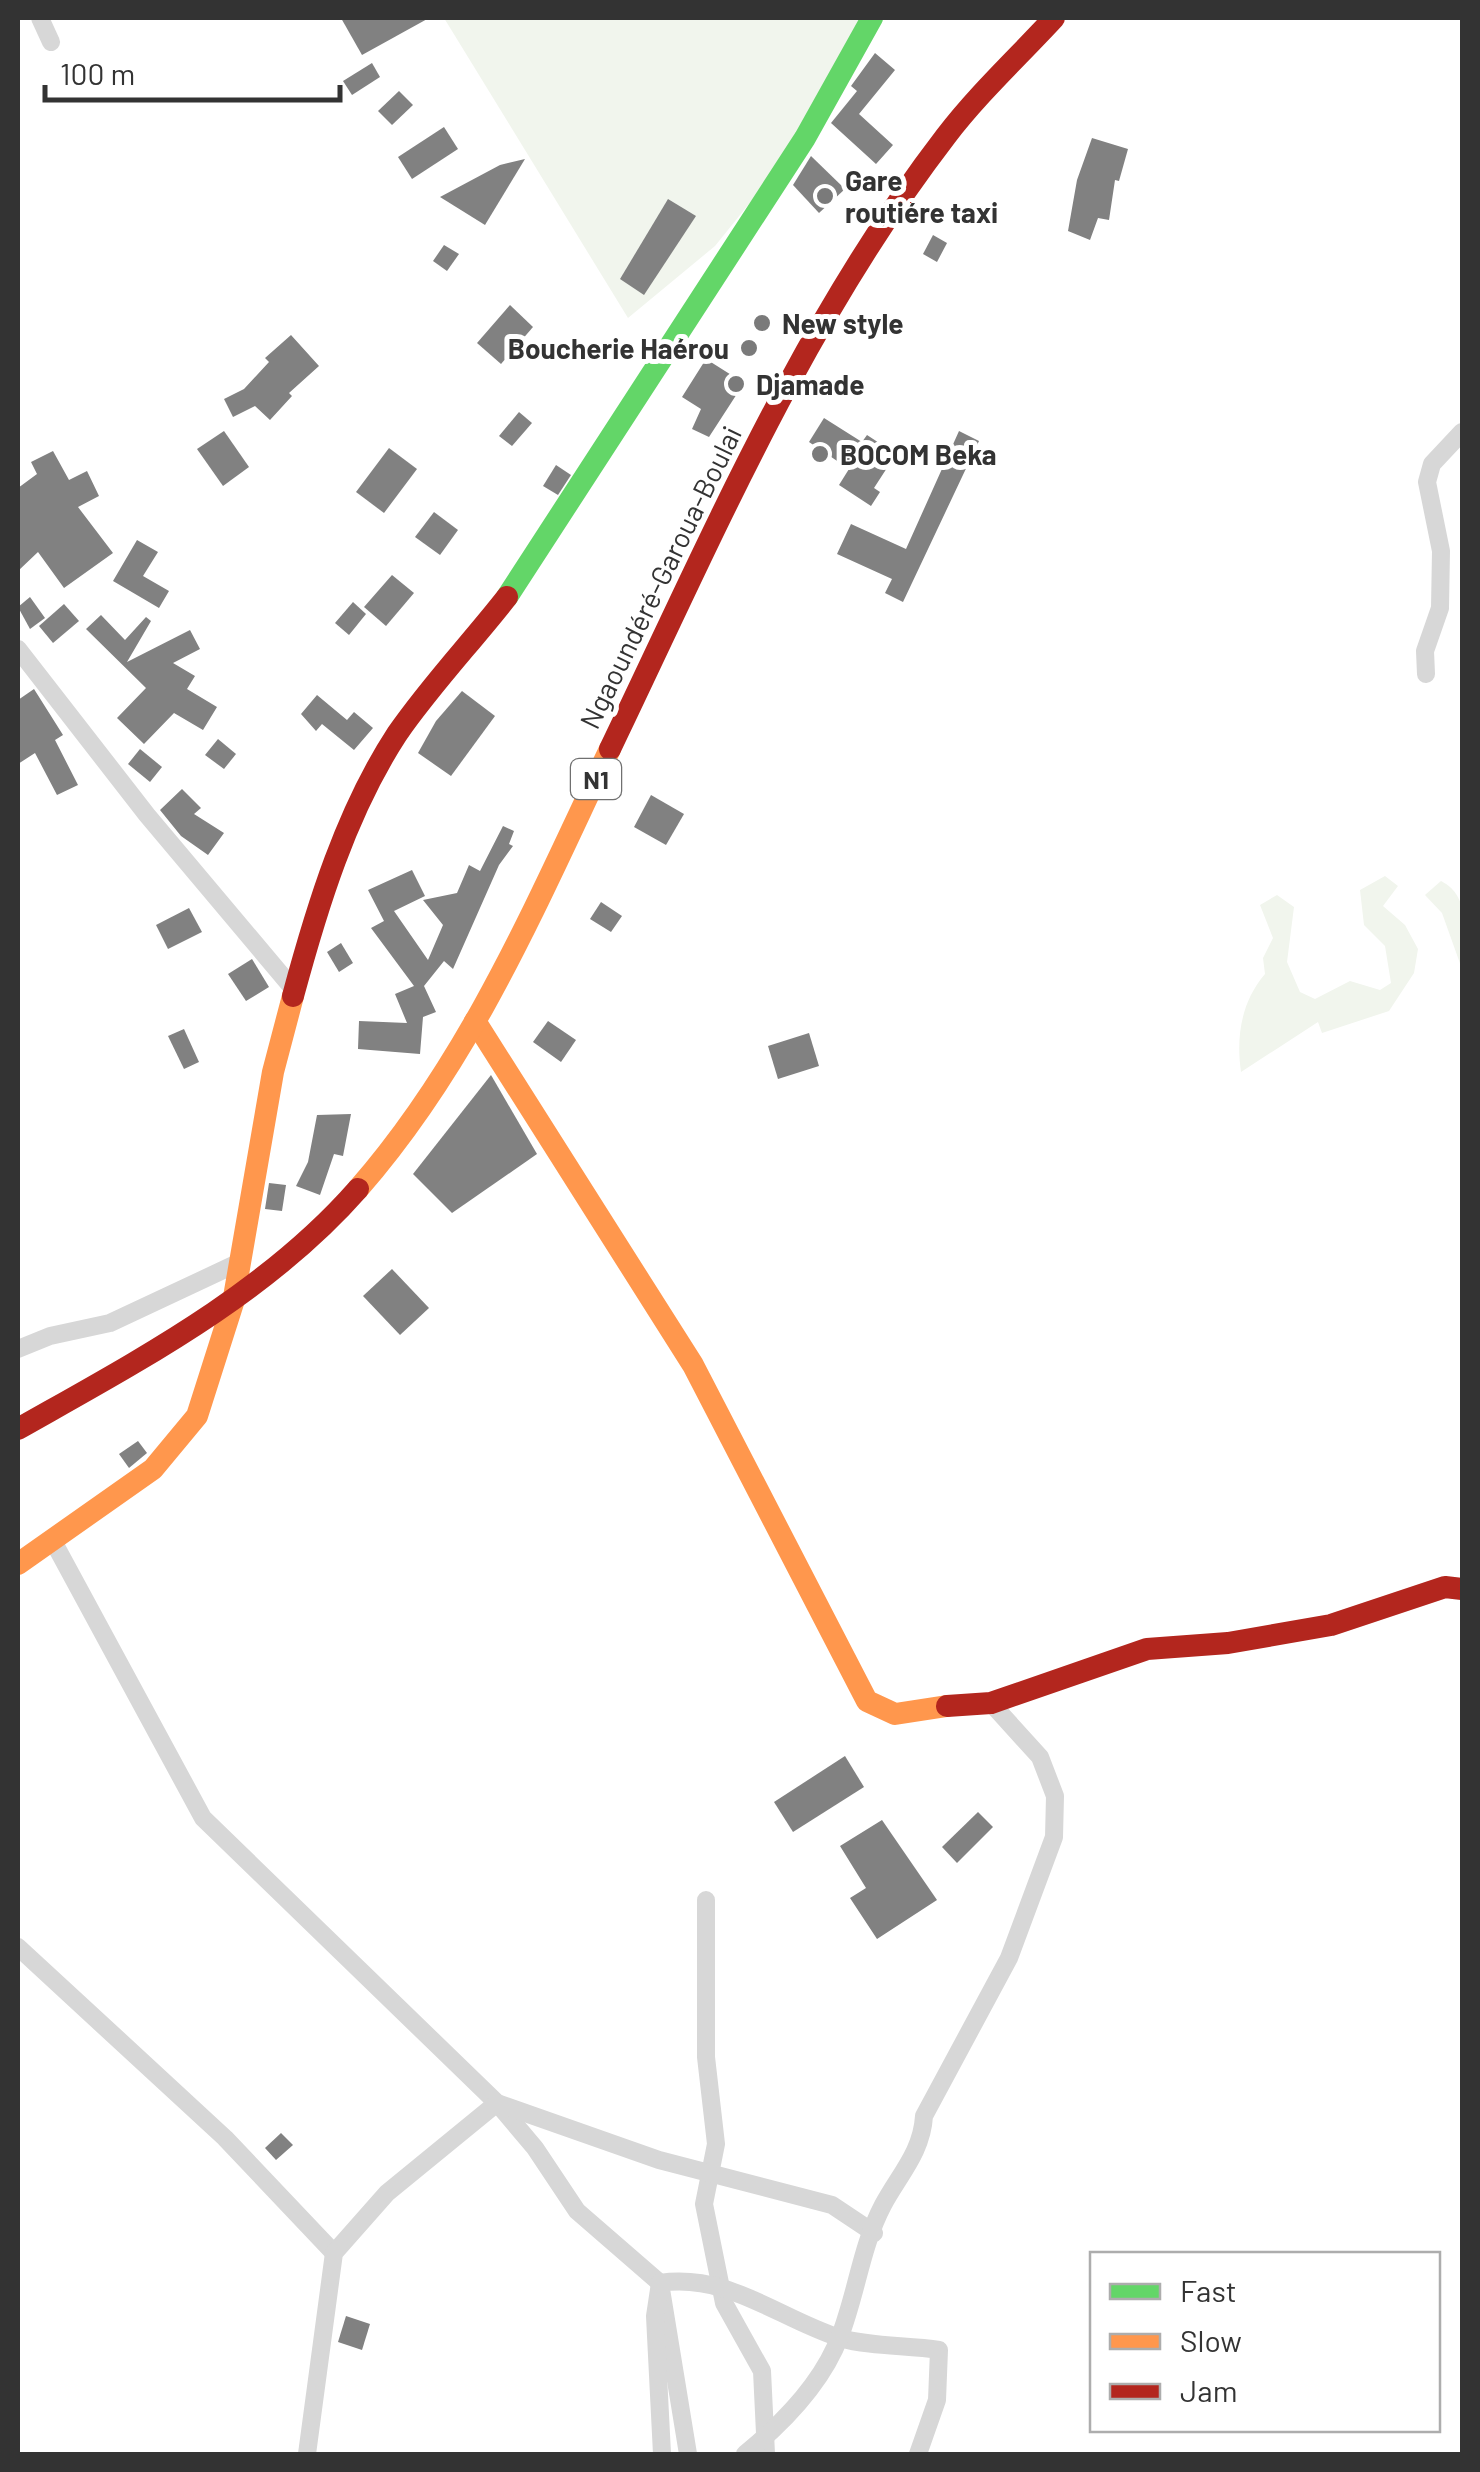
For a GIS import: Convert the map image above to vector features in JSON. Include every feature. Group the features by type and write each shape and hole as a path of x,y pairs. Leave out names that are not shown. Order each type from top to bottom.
{"main road":[{"path":"18,1564 152,1469 198,1416 233,1304 273,1072 311,930 352,820 397,735 524,576 806,138 872,18"},
{"name":"Ngaoundéré-Garoua-Boulai","path":"18,1430 233,1304 352,1197 417,1114 475,1022 800,356 868,246 946,134 1054,18"},
{"path":"475,1022 617,1238 694,1365 868,1701 895,1714 923,1707 992,1703 1147,1648 1228,1644 1331,1625 1445,1587 1462,1590"}],"street":[{"path":"40,18 51,42"},
{"path":"1426,674 1425,651 1440,608 1441,551 1427,482 1432,464 1462,432"},
{"path":"18,649 147,816 295,991"},
{"path":"18,1349 50,1336 110,1323 240,1262"},
{"path":"53,1541 203,1818 496,2103 535,2148 577,2211 660,2283 688,2454"},
{"path":"745,2454 765,2446 806,2395 840,2338 863,2248 923,2135 924,2116 1009,1958 1054,1836 1055,1796 1040,1757 992,1703"},
{"path":"706,1900 706,2057 716,2144 704,2204 724,2303 762,2372 765,2446"},
{"path":"18,1947 225,2138 334,2254"},
{"path":"496,2103 711,2174 832,2205 874,2233"},
{"path":"307,2454 334,2254 387,2193 496,2103"},
{"path":"660,2283 687,2279 718,2283 840,2338 940,2350 936,2400 918,2454"},
{"path":"660,2283 655,2316 662,2454"}],"shaded area":[{"path":"444,18 873,18 836,96 715,246 628,318"},
{"path":"1385,876 1398,886 1383,906 1405,925 1418,949 1414,973 1389,1011 1322,1033 1318,1022 1241,1072 1242,1020 1250,996 1265,974 1263,958 1273,938 1260,905 1277,895 1294,907 1287,962 1300,992 1315,999 1350,981 1380,990 1391,983 1385,946 1364,925 1360,890"},
{"path":"1441,881 1451,888 1462,907 1462,969 1442,913 1425,895"}],"building":[{"path":"341,18 429,18 362,55"},
{"path":"875,53 895,70 859,114 893,145 876,164 831,123 857,91 851,86"},
{"path":"372,63 380,77 352,95 343,81"},
{"path":"399,91 413,105 392,125 378,111"},
{"path":"444,127 458,149 412,179 398,157"},
{"path":"1092,138 1128,149 1119,181 1115,180 1109,220 1098,218 1090,240 1068,231 1077,180"},
{"path":"811,156 845,189 819,213 793,185"},
{"path":"525,159 485,225 440,197 500,165"},
{"path":"668,199 696,216 644,295 620,279"},
{"path":"933,235 947,243 937,262 923,254"},
{"path":"444,245 459,254 447,271 433,261"},
{"path":"510,305 533,327 501,364 477,343"},
{"path":"291,335 319,366 289,393 292,396 270,420 255,406 233,417 224,399 244,389 269,362 265,358"},
{"path":"706,359 744,383 709,437 692,429 701,409 682,397"},
{"path":"519,412 532,423 512,446 499,436"},
{"path":"824,418 862,442 867,435 896,454 874,488 880,492 871,506 839,485 849,469 809,442"},
{"path":"224,431 249,467 223,486 197,449"},
{"path":"959,431 979,441 903,602 885,593 892,579 837,554 851,524 906,549"},
{"path":"389,448 417,469 384,513 356,492"},
{"path":"53,451 69,480 87,471 99,496 78,507 113,553 64,588 38,552 18,571 18,488 37,474 31,462"},
{"path":"556,465 571,475 558,495 543,486"},
{"path":"434,512 458,530 440,555 415,537"},
{"path":"137,540 158,552 143,576 169,591 159,608 113,581"},
{"path":"392,575 414,593 386,626 364,607"},
{"path":"30,597 45,618 30,629 18,607"},
{"path":"353,602 366,614 349,635 335,623"},
{"path":"64,604 79,621 53,643 39,626"},
{"path":"101,615 125,640 146,617 151,621 127,662 190,630 200,649 173,663 195,676 187,689 217,707 203,730 174,713 144,744 117,718 146,688 86,629"},
{"path":"34,689 63,735 55,740 78,785 57,795 35,753 18,764 18,700"},
{"path":"462,691 495,716 451,776 418,753 436,721"},
{"path":"317,695 347,720 354,712 373,728 354,750 322,724 316,731 301,714"},
{"path":"218,739 236,754 224,769 205,755"},
{"path":"140,749 162,767 150,782 128,764"},
{"path":"182,789 201,808 194,814 224,833 208,855 181,836 160,810"},
{"path":"651,795 684,814 666,845 634,827"},
{"path":"503,826 514,831 509,844 513,846 499,865 453,969 444,961 424,986 436,1012 423,1017 420,1054 358,1049 359,1021 407,1023 395,994 414,986 371,928 384,921 368,890 412,870 425,896 394,911 428,960 443,925 423,900 457,893 469,865 480,871"},
{"path":"601,902 622,916 611,932 590,919"},
{"path":"189,908 202,932 168,949 156,925"},
{"path":"341,943 353,963 339,972 327,952"},
{"path":"252,959 269,987 246,1001 228,974"},
{"path":"548,1021 576,1040 561,1062 533,1042"},
{"path":"184,1029 199,1062 184,1069 168,1036"},
{"path":"809,1033 819,1066 778,1079 768,1046"},
{"path":"491,1075 537,1154 452,1213 413,1174"},
{"path":"351,1114 343,1156 334,1154 320,1195 296,1186 308,1162 317,1115"},
{"path":"269,1183 286,1185 282,1211 265,1209"},
{"path":"392,1269 429,1308 400,1335 363,1296"},
{"path":"138,1441 147,1453 129,1468 119,1454"},
{"path":"845,1756 864,1787 793,1832 774,1802"},
{"path":"978,1812 993,1827 957,1863 942,1847"},
{"path":"882,1820 937,1900 877,1939 850,1898 866,1888 840,1846"},
{"path":"281,2133 293,2145 276,2160 265,2148"},
{"path":"346,2316 370,2324 362,2350 338,2342"}],"traffic: fast":[{"path":"507,597 805,138 872,18"}],"traffic: slow":[{"path":"358,1189 435,1087 468,1033 528,921 610,749"},
{"path":"18,1564 153,1469 197,1416 233,1303 273,1072 293,996"},
{"path":"475,1021 693,1365 867,1701 895,1714 947,1706"}],"traffic: jam":[{"path":"610,749 762,434 847,281 946,136 1054,18"},
{"path":"293,996 335,861 379,764 423,699 507,597"},
{"path":"18,1429 154,1351 242,1293 322,1227 358,1189"},
{"path":"947,1706 991,1703 1147,1649 1228,1643 1331,1625 1445,1587 1462,1589"}],"place":[{"name":"Gare routiére taxi","path":"825,196"},
{"name":"New style","path":"762,323"},
{"name":"Boucherie Haérou","path":"749,348"},
{"name":"Djamade","path":"736,384"},
{"name":"BOCOM Beka","path":"820,454"}]}
